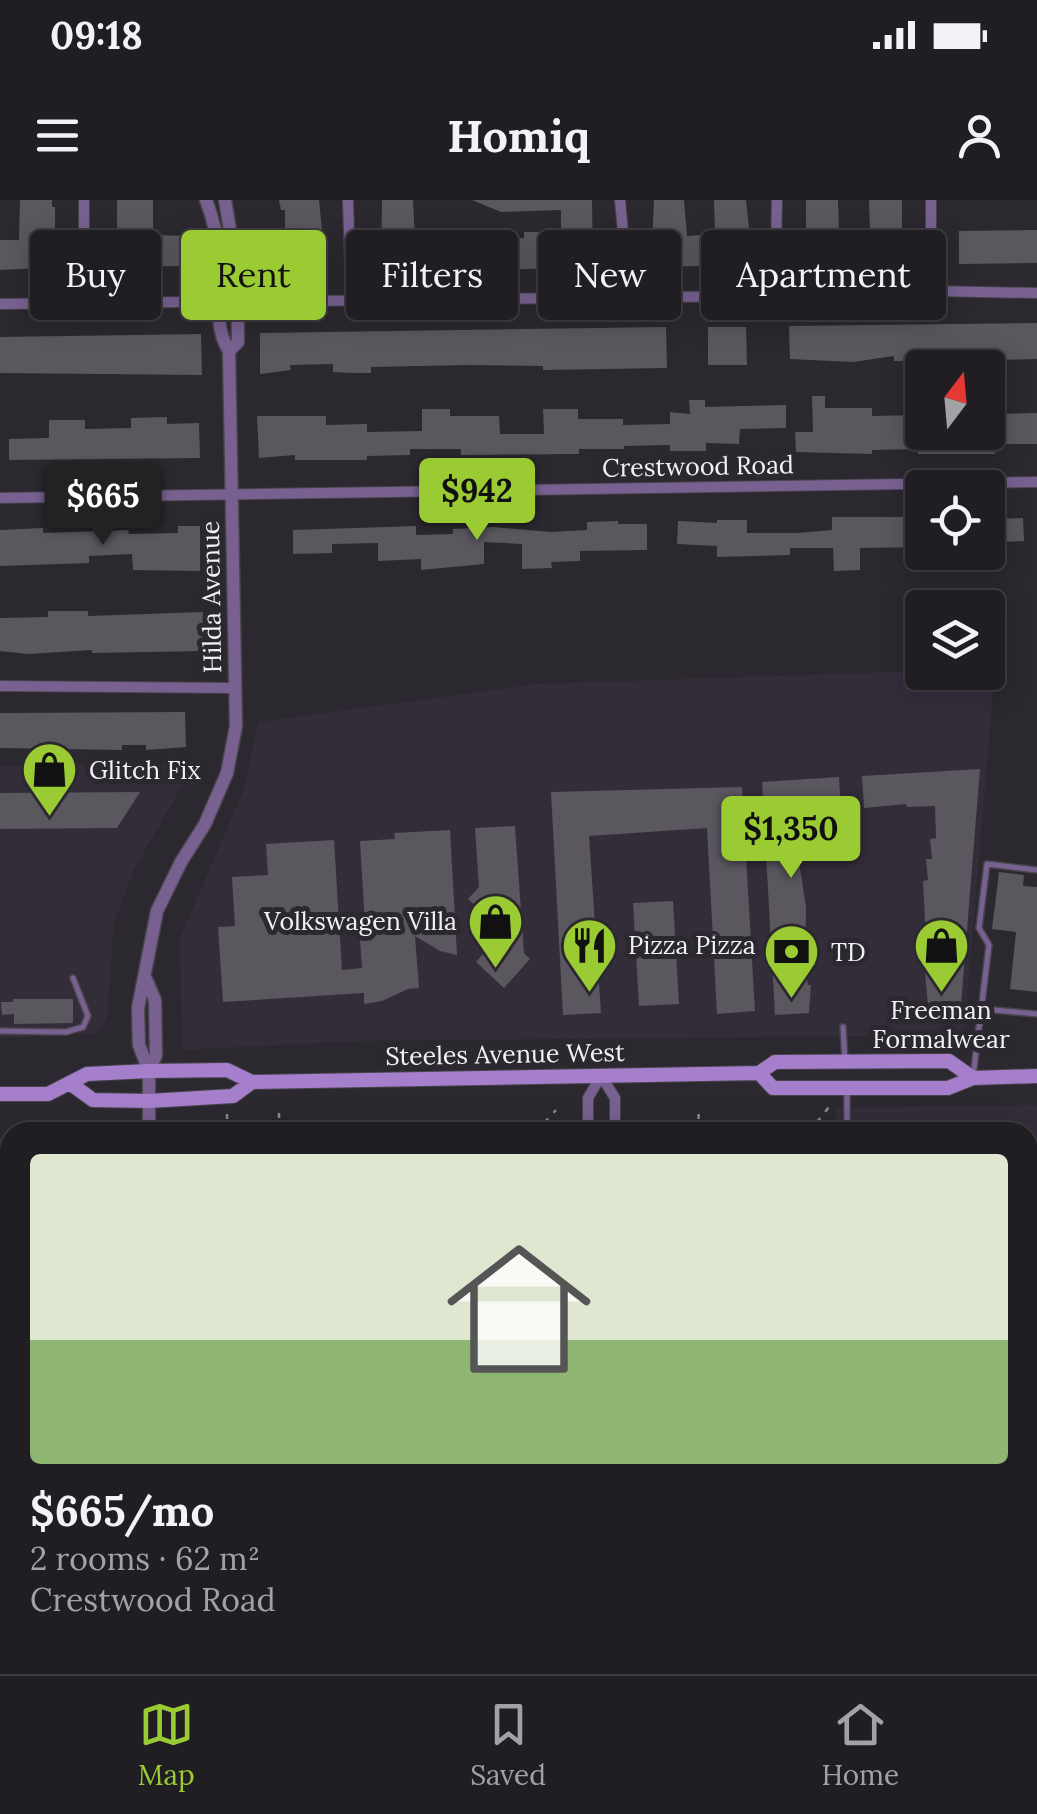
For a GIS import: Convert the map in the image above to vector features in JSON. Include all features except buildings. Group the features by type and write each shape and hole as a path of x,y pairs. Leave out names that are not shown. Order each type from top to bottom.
{"main road":[{"name":"Steeles Avenue West","path":"0,1094 48,1094 86,1074 150,1070 227,1070 252,1082 759,1073 775,1062 949,1062 973,1078"},
{"path":"845,1064 847,1088"},
{"name":"Steeles Avenue West","path":"759,1073 773,1088 948,1088 973,1078 1037,1076"},
{"name":"Steeles Avenue West","path":"71,1084 93,1100 149,1101 234,1096 252,1082"}],"street":[{"path":"84,200 84,230"},
{"name":"Hilda Avenue","path":"206,200 216,230"},
{"path":"224,200 230,230"},
{"path":"348,200 349,230"},
{"path":"620,200 623,230"},
{"path":"776,230 777,200"},
{"path":"931,200 931,230"},
{"path":"946,292 1037,294"},
{"path":"0,304 30,304"},
{"name":"Hilda Avenue","path":"149,1122 150,1070 138,1045 139,1000 146,978 149,942 157,911 205,824 227,773 236,726 229,351 221,338 220,320"},
{"path":"229,351 238,342 238,320"},
{"name":"Crestwood Road","path":"0,498 1037,482"},
{"path":"0,686 236,688"},
{"path":"588,1122 588,1098 601,1076 616,1098 615,1122"}],"lane":[{"path":"973,1078 989,945 979,928 987,864 1037,870"},
{"path":"3,1029 66,1032 82,1028 88,1016 73,978"},
{"path":"982,1009 1037,1014"},
{"path":"844,1027 845,1064"},
{"path":"847,1088 847,1122"}],"path":[{"path":"816,1122 829,1106"},
{"path":"698,1107 698,1122"},
{"path":"545,1122 556,1110"},
{"path":"227,1113 227,1122"},
{"path":"279,1113 279,1122"}],"shaded area":[{"path":"905,672 905,690 993,690 964,1035 358,1041 182,1050 180,938 245,786 258,722 537,684"},
{"path":"195,764 134,869 114,924 107,1019 98,1033 0,1038 0,766"},
{"path":"1037,1105 1037,1122 836,1122 836,1108"}],"place":[{"name":"Glitch Fix","path":"50,819"},
{"name":"Volkswagen Villa","path":"496,970"},
{"name":"Pizza Pizza","path":"589,994"},
{"name":"Freeman Formalwear","path":"941,994"},
{"name":"TD","path":"792,1001"}]}
